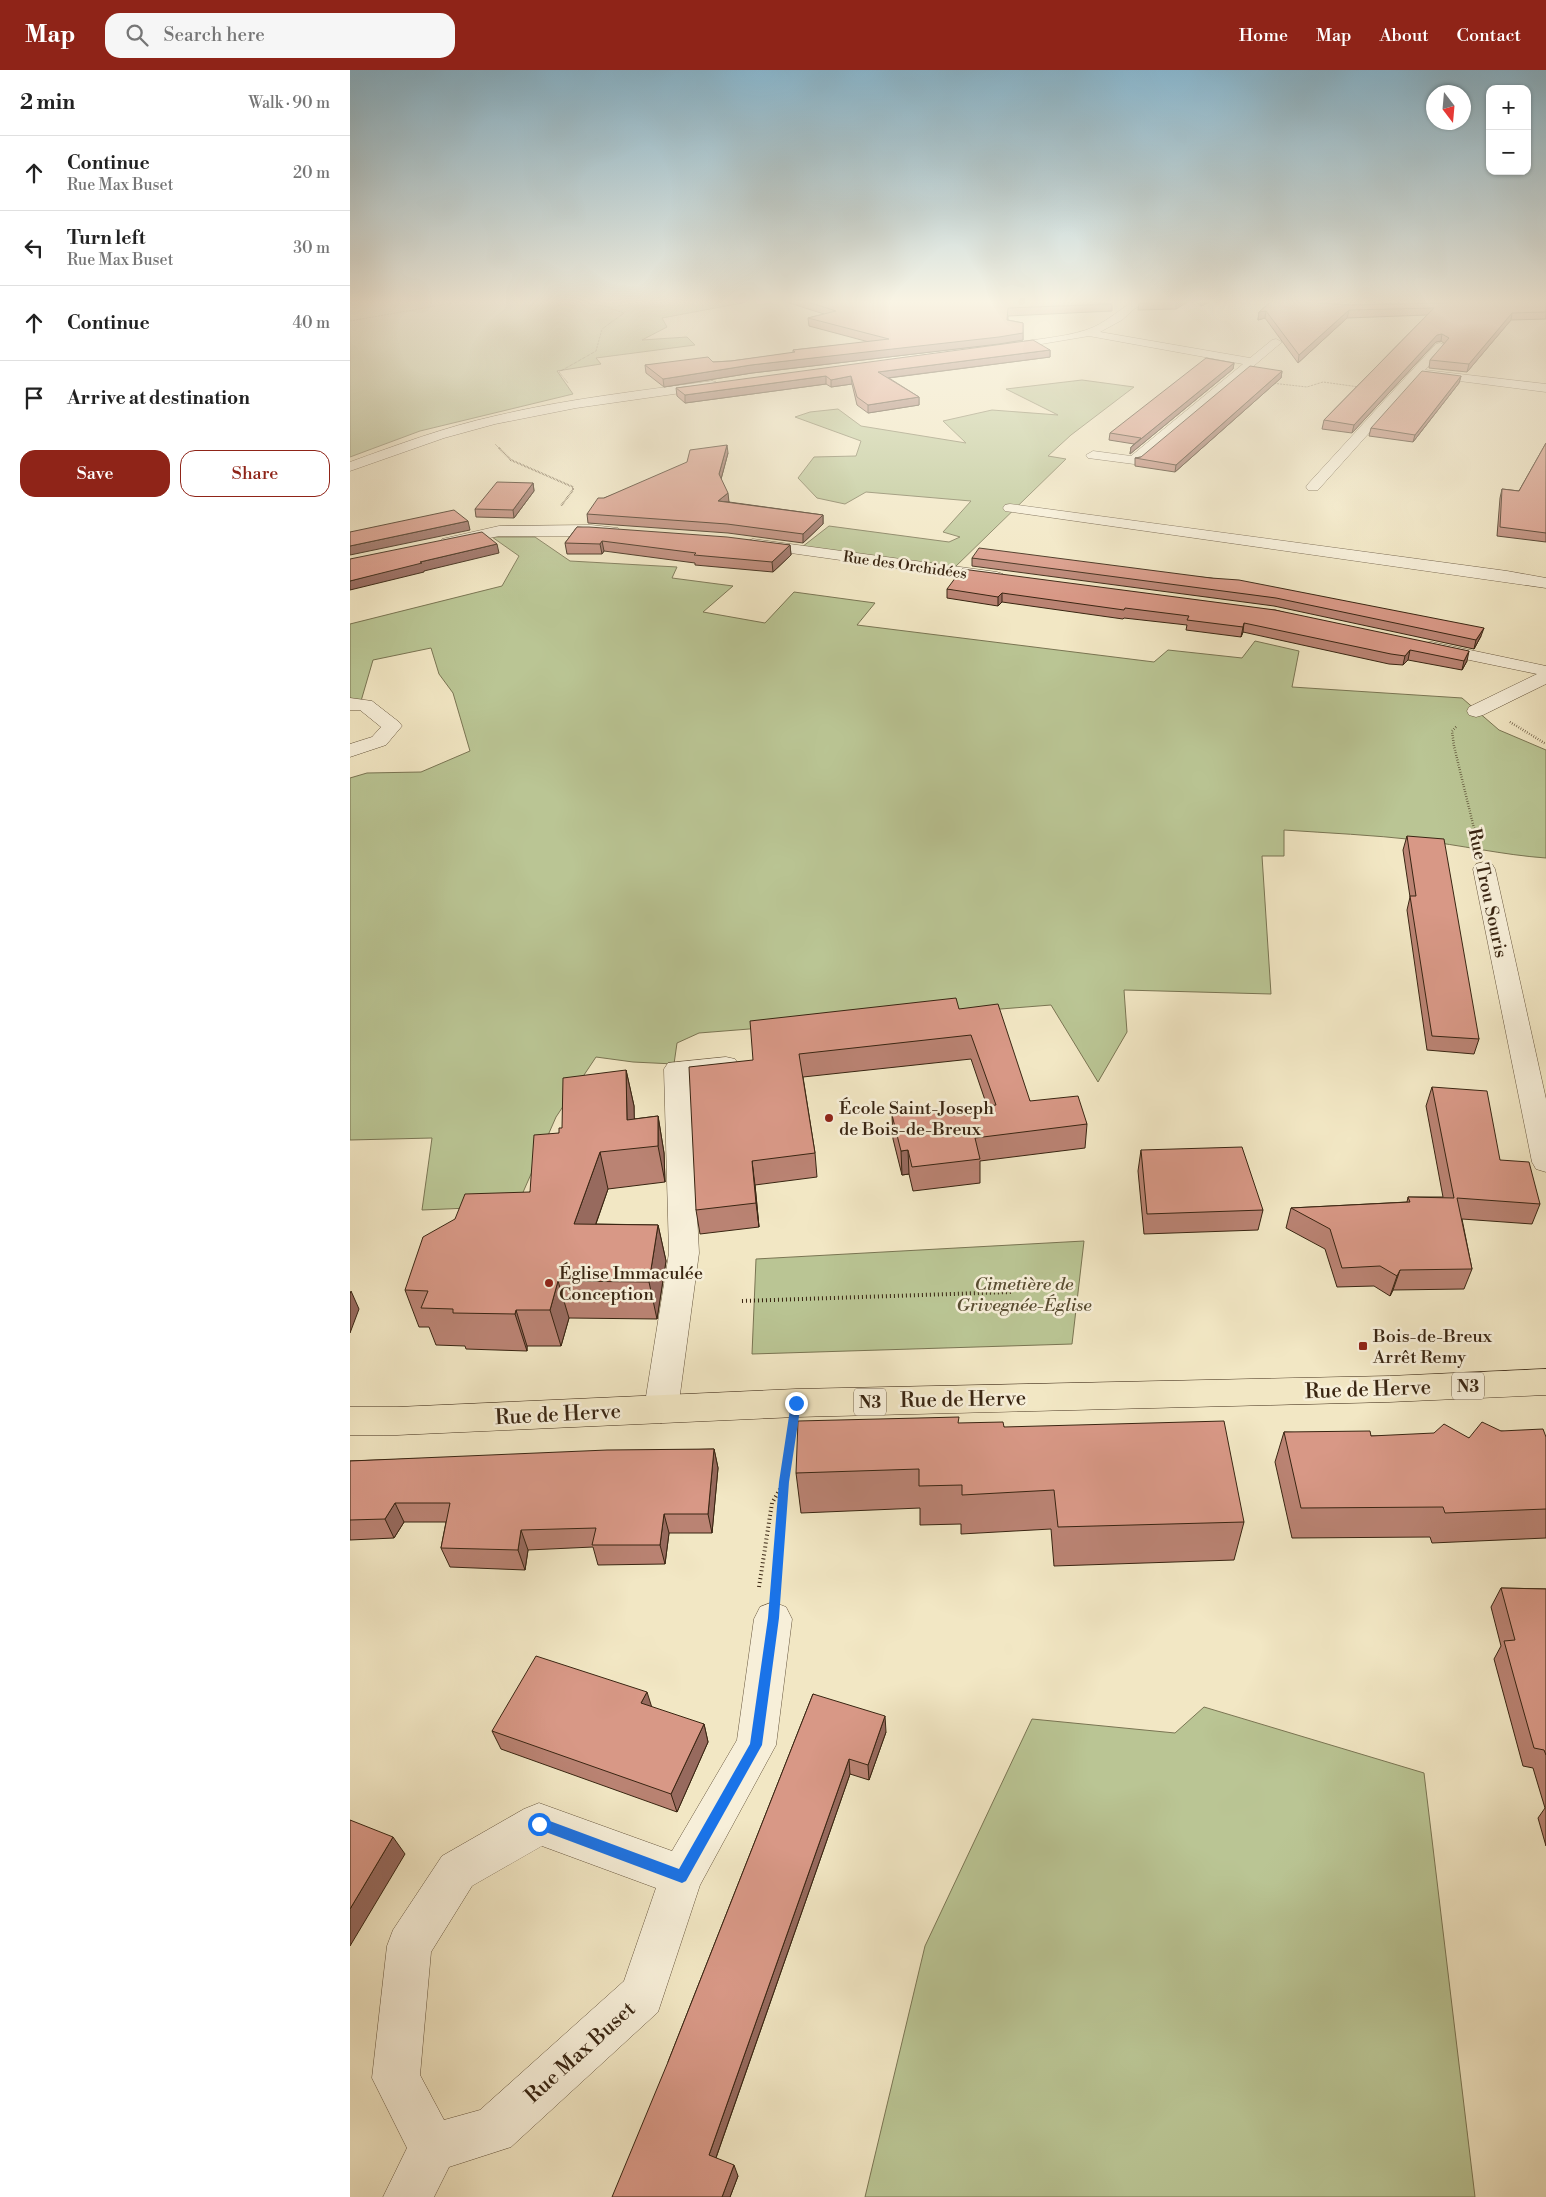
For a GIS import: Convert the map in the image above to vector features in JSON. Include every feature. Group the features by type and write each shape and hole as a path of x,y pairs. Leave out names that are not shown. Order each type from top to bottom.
{"main road":[{"name":"Rue de Herve","path":"350,1421 407,1421 796,1403 1389,1389 1546,1382"}],"street":[{"path":"350,467 412,443 474,426 529,413 620,399"},
{"path":"1093,454 1134,460 1207,399"},
{"path":"1313,487 1392,399"},
{"path":"1010,508 1507,576 1546,584"},
{"path":"435,544 499,531 591,530 630,533"},
{"name":"Rue des Orchidées","path":"738,542 1011,579"},
{"path":"1420,644 1546,671"},
{"path":"1480,709 1546,677"},
{"path":"350,704 364,705 392,726 379,741 350,751"},
{"name":"Rue Trou Souris","path":"1484,869 1546,1162"},
{"path":"661,1409 684,1253 677,1069 739,1064"},
{"name":"Rue Max Buset","path":"433,2148 494,2130 642,1996 682,1876 756,1745 773,1618"},
{"path":"408,2197 433,2148 396,2078 409,1946 457,1871 539,1824 682,1876"}],"path":[{"path":"474,426 511,460 573,487 573,490 542,530"},
{"path":"1480,709 1546,744"},
{"name":"Rue Trou Souris","path":"1480,709 1452,731 1461,782 1472,814 1484,869"},
{"path":"742,1301 1012,1292"},
{"path":"773,1618 784,1482 796,1403"},
{"path":"773,1618 758,1597 772,1503 784,1482"}],"green space":[{"path":"350,399 551,399 420,431 350,457"},
{"path":"1027,399 1118,399 1071,435 1048,456 1066,459 954,568 802,547 829,526 949,542 960,537 943,532 971,501 866,492 845,504 817,498 798,478 814,457 856,456 861,441 795,417 810,412 838,409 861,426 966,443 943,421 992,410 1058,415"},
{"path":"492,537 535,537 570,561 677,567 672,578 733,586 703,612 765,623 794,592 875,603 857,625 1154,662 1168,650 1242,658 1255,641 1299,651 1292,687 1462,698 1499,730 1546,750 1546,858 1417,840 1284,830 1284,856 1262,856 1271,994 1124,990 1127,1032 1098,1082 1051,1005 699,1033 677,1043 674,1064 633,1062 596,1057 556,1117 517,1206 422,1210 432,1138 350,1140 350,778 367,773 421,772 470,751 453,693 439,674 431,648 373,660 361,701 350,700 350,624 502,586 519,556"},
{"name":"Cimetière de Grivegnée-Église","path":"1084,1241 1072,1344 752,1354 756,1259"},
{"path":"1204,1707 1424,1773 1475,2197 865,2197 925,1946 1032,1719 1175,1733"}],"building":[{"path":"860,399 905,399 868,405"},
{"path":"1153,399 1190,399 1131,447 1141,438 1110,433"},
{"path":"1210,399 1250,399 1176,465 1135,458 1141,457"},
{"path":"1344,399 1378,399 1354,425 1324,420"},
{"path":"1397,399 1443,399 1415,435 1371,428"},
{"path":"1546,443 1546,533 1500,527 1502,489 1519,491"},
{"path":"727,445 719,474 728,493 718,501 823,515 803,534 727,524 587,514 598,498 604,498 687,462 690,450"},
{"path":"497,482 533,483 513,510 475,509"},
{"path":"454,510 468,521 350,546 350,532"},
{"path":"577,527 727,537 790,545 772,562 694,555 696,553 602,541 600,544 565,543"},
{"path":"482,532 497,544 350,581 350,559"},
{"path":"979,548 1239,580 1484,628 1476,640 1276,598 972,558"},
{"path":"962,569 1275,610 1469,651 1464,661 1410,650 1405,656 1244,623 1243,627 1187,620 1189,616 1125,608 1124,610 1002,593 998,597 947,589"},
{"path":"1407,836 1444,839 1479,1039 1432,1036 1410,896 1416,896"},
{"path":"956,998 959,1009 998,1004 1030,1101 1078,1096 1087,1124 975,1138 980,1159 912,1167 908,1150 901,1151 892,1115 996,1105 971,1035 799,1054 815,1153 752,1161 756,1203 696,1210 689,1067 753,1060 750,1021"},
{"path":"626,1070 627,1120 658,1116 658,1146 600,1152 574,1224 658,1225 649,1282 558,1281 550,1310 516,1310 515,1314 453,1313 453,1309 421,1308 428,1291 405,1290 423,1237 455,1219 465,1194 530,1192 534,1135 559,1133 559,1128 562,1128 563,1078"},
{"path":"1432,1087 1487,1091 1500,1160 1529,1162 1540,1204 1457,1198 1472,1269 1400,1270 1397,1276 1380,1266 1342,1268 1330,1229 1291,1208 1410,1202 1408,1197 1454,1198"},
{"path":"1242,1147 1263,1210 1147,1214 1141,1150"},
{"path":"959,1417 958,1423 1003,1422 1004,1427 1224,1421 1244,1522 1058,1527 1054,1490 962,1495 962,1485 919,1486 919,1469 796,1473 798,1421"},
{"path":"1482,1422 1501,1431 1543,1429 1546,1437 1546,1509 1445,1513 1443,1507 1301,1508 1284,1432 1370,1431 1371,1436 1434,1433 1444,1424 1469,1438"},
{"path":"714,1449 708,1514 664,1514 660,1545 592,1545 596,1528 521,1530 518,1550 441,1548 450,1503 395,1503 385,1519 350,1520 350,1461 607,1450"},
{"path":"1501,1588 1546,1589 1546,1755 1544,1750 1534,1748 1504,1641 1515,1640"},
{"path":"536,1656 647,1692 641,1703 704,1724 671,1794 492,1731"},
{"path":"813,1694 885,1716 868,1765 849,1759 709,2155 734,2165 722,2197 612,2197 668,2062"},
{"path":"350,1820 393,1837 350,1909"}],"place":[{"name":"École Saint-Joseph de Bois-de-Breux","path":"829,1118"},
{"name":"Église Immaculée Conception","path":"549,1283"},
{"name":"Bois-de-Breux Arrêt Remy","path":"1363,1346"}],"route":[{"path":"539,1824 682,1876 756,1745 773,1618 784,1482 796,1403"}]}
